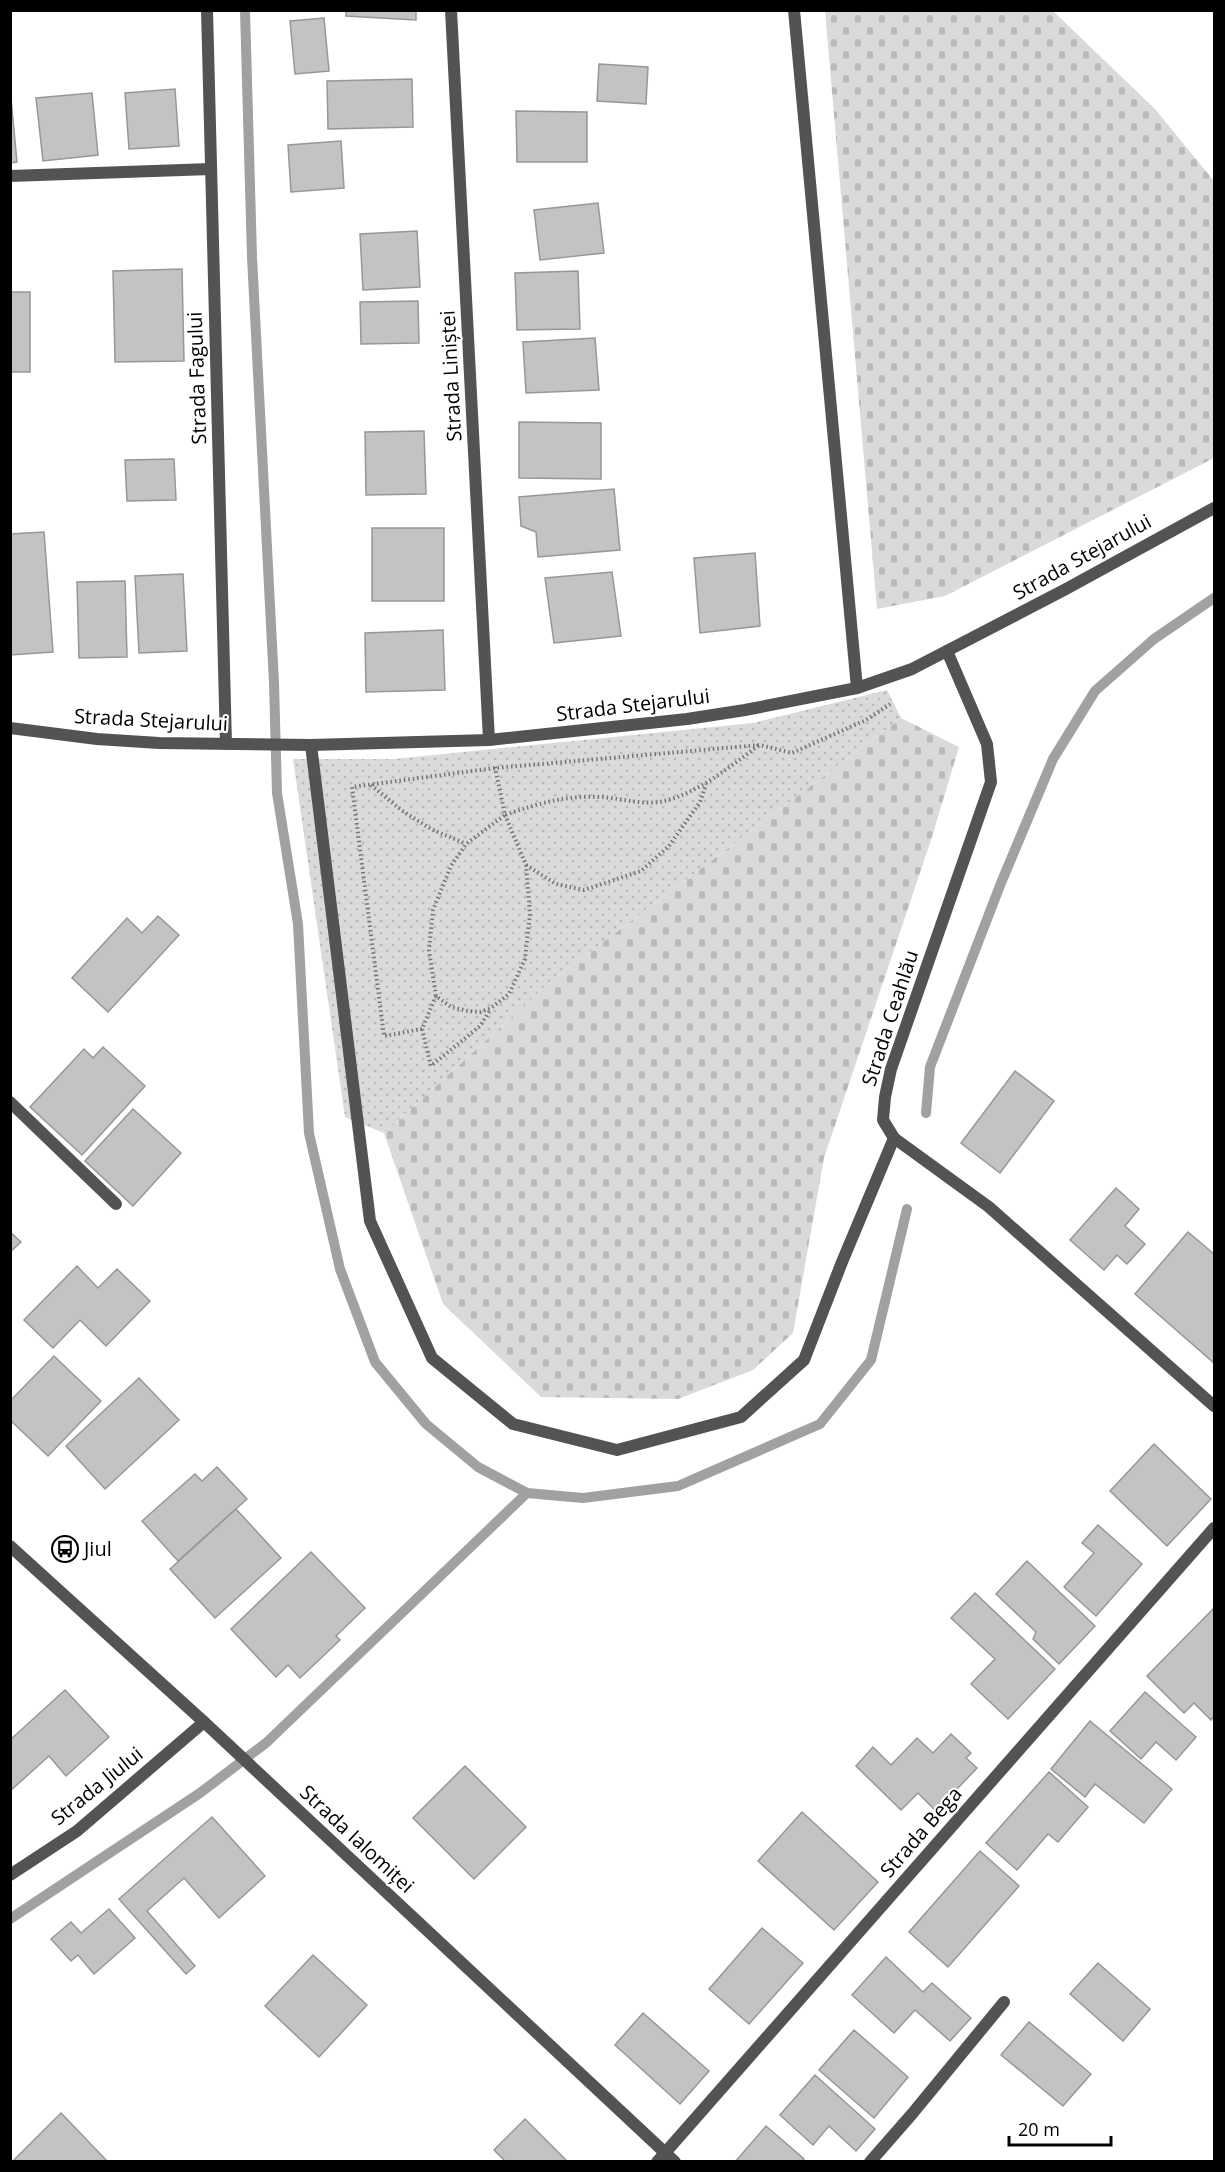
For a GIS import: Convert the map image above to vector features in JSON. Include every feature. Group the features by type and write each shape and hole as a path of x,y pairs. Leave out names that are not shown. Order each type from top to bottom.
{"street":[{"name":"Strada Fagului","path":"207,10 226,744"},
{"name":"Strada Liniștei","path":"451,10 489,740"},
{"path":"794,10 857,688"},
{"path":"10,177 211,169"},
{"name":"Strada Stejarului","path":"10,728 97,739 159,743 311,745 489,740 687,719 745,710 857,688 912,669 1215,508"},
{"name":"Strada Ceahlău","path":"894,1138 883,1120 891,1069 991,782 987,744 947,651"},
{"path":"311,745 370,1221 432,1358 513,1424 617,1450 741,1417 804,1360 894,1138 989,1207 1215,1406"},
{"path":"10,1102 116,1204"},
{"name":"Strada Bega","path":"661,2157 1215,1528"},
{"name":"Strada Ialomiței","path":"10,1546 204,1722 661,2157 675,2162"},
{"name":"Strada Jiului","path":"10,1875 77,1831 204,1722"},
{"path":"870,2162 1004,2002"}],"path":[{"path":"422,1029 384,1036 352,787 495,768 760,745 792,753 866,720 895,701"},
{"path":"489,740 505,815 526,865 530,914 525,958 508,994 491,1008 480,1026 431,1066 422,1029 436,996 429,950 433,910 451,866 466,844 505,815 547,800 599,797 644,803 668,801 706,783 760,745"},
{"path":"526,865 556,884 584,890 641,870 669,846 700,802 706,783"},
{"path":"370,784 400,810 431,830 466,844"},
{"path":"436,996 451,1007 468,1011 480,1012 491,1008"}],"green space":[{"path":"825,11 1053,11 1155,109 1214,181 1214,458 945,596 877,609"},
{"path":"887,690 901,718 550,982 384,1133 345,1117 293,759 394,759 753,723"},
{"path":"901,718 959,747 931,840 824,1158 793,1333 753,1370 678,1399 541,1397 443,1304 384,1133 550,982"}],"building":[{"path":"346,10 416,10 416,20 346,16"},
{"path":"324,18 329,71 295,74 290,21"},
{"path":"599,64 648,67 646,104 597,101"},
{"path":"412,79 413,127 328,129 327,81"},
{"path":"10,88 17,162 10,163"},
{"path":"175,89 179,146 129,149 125,93"},
{"path":"92,93 98,155 43,161 36,98"},
{"path":"516,111 587,112 587,162 517,162"},
{"path":"341,141 344,188 291,192 288,145"},
{"path":"598,203 604,253 540,260 534,210"},
{"path":"417,231 420,287 363,290 360,234"},
{"path":"182,269 184,361 115,362 113,271"},
{"path":"578,271 580,329 517,330 515,273"},
{"path":"10,292 30,292 30,372 10,372"},
{"path":"418,301 419,343 361,344 360,302"},
{"path":"595,338 599,390 526,393 523,342"},
{"path":"519,422 601,423 601,479 519,478"},
{"path":"424,431 426,494 366,495 365,432"},
{"path":"174,459 176,500 127,501 125,460"},
{"path":"614,489 620,550 538,557 536,532 521,526 519,497"},
{"path":"372,528 444,528 444,601 372,601"},
{"path":"44,532 53,652 10,655 10,534"},
{"path":"755,553 760,626 700,633 694,558"},
{"path":"612,572 621,636 554,643 545,578"},
{"path":"183,574 187,651 139,653 135,576"},
{"path":"125,581 127,657 79,658 77,582"},
{"path":"443,630 445,690 366,692 365,633"},
{"path":"158,916 179,935 108,1012 72,978 127,918 142,933"},
{"path":"103,1047 145,1086 82,1155 30,1107 84,1049 93,1058"},
{"path":"1015,1071 1054,1101 1000,1173 961,1143"},
{"path":"133,1109 181,1153 133,1206 85,1161"},
{"path":"1116,1188 1139,1209 1125,1226 1145,1244 1127,1264 1117,1255 1104,1270 1070,1240"},
{"path":"10,1232 21,1242 10,1252"},
{"path":"1188,1232 1214,1254 1214,1363 1135,1294"},
{"path":"77,1266 98,1288 117,1269 150,1301 106,1346 80,1320 53,1348 24,1320"},
{"path":"54,1356 101,1401 48,1456 10,1420 10,1401"},
{"path":"139,1378 179,1420 105,1489 66,1446"},
{"path":"1154,1444 1211,1499 1167,1546 1110,1491"},
{"path":"217,1467 247,1499 178,1561 142,1521 195,1474 202,1481"},
{"path":"236,1509 281,1558 215,1618 170,1569"},
{"path":"1098,1525 1142,1564 1096,1616 1064,1587 1094,1553 1082,1543"},
{"path":"311,1552 365,1608 336,1636 340,1640 300,1678 288,1665 276,1677 231,1629"},
{"path":"1027,1561 1095,1626 1059,1664 1033,1639 1036,1632 996,1594"},
{"path":"975,1593 1055,1669 1008,1719 971,1684 995,1659 951,1618"},
{"path":"1214,1608 1214,1716 1211,1720 1194,1703 1184,1713 1147,1676"},
{"path":"65,1690 109,1737 66,1776 49,1756 10,1791 10,1740"},
{"path":"1145,1692 1196,1737 1176,1760 1156,1742 1141,1759 1110,1731"},
{"path":"1090,1721 1172,1789 1144,1823 1095,1784 1085,1797 1051,1769"},
{"path":"951,1734 971,1753 966,1758 977,1768 936,1811 918,1793 901,1810 856,1766 873,1747 891,1765 917,1738 933,1753"},
{"path":"465,1766 526,1827 474,1879 413,1818"},
{"path":"1049,1772 1088,1807 1058,1842 1048,1834 1017,1870 986,1843"},
{"path":"802,1812 878,1882 834,1930 758,1861"},
{"path":"212,1817 265,1876 219,1918 184,1878 147,1911 195,1966 186,1974 119,1899"},
{"path":"980,1851 1019,1886 948,1967 909,1932"},
{"path":"109,1909 135,1938 94,1974 78,1955 71,1961 51,1939 71,1922 81,1933"},
{"path":"762,1928 803,1963 749,2024 709,1989"},
{"path":"313,1955 367,2005 319,2057 265,2006"},
{"path":"886,1957 923,1992 932,1983 971,2018 950,2041 915,2010 894,2033 852,1995"},
{"path":"1098,1963 1150,2009 1123,2041 1070,1994"},
{"path":"643,2013 709,2071 680,2104 615,2045"},
{"path":"1029,2022 1091,2074 1063,2106 1001,2055"},
{"path":"854,2030 908,2077 874,2118 819,2070"},
{"path":"815,2075 875,2129 856,2151 829,2126 813,2145 780,2115"},
{"path":"61,2113 108,2162 12,2162"},
{"path":"525,2119 568,2162 506,2162 494,2150"},
{"path":"766,2126 804,2159 802,2162 735,2162"}],"waterway":[{"path":"245,10 252,257 274,683 277,793 298,924 309,1133 340,1269 375,1362 426,1424 478,1467 527,1493 583,1498 678,1486 820,1424 871,1360 907,1209"},
{"path":"926,1113 930,1067 1001,883 1053,759 1095,691 1154,639 1214,598"},
{"path":"10,1919 200,1793 266,1743 527,1493"}],"place":[{"name":"Jiul","path":"65,1549"}]}
